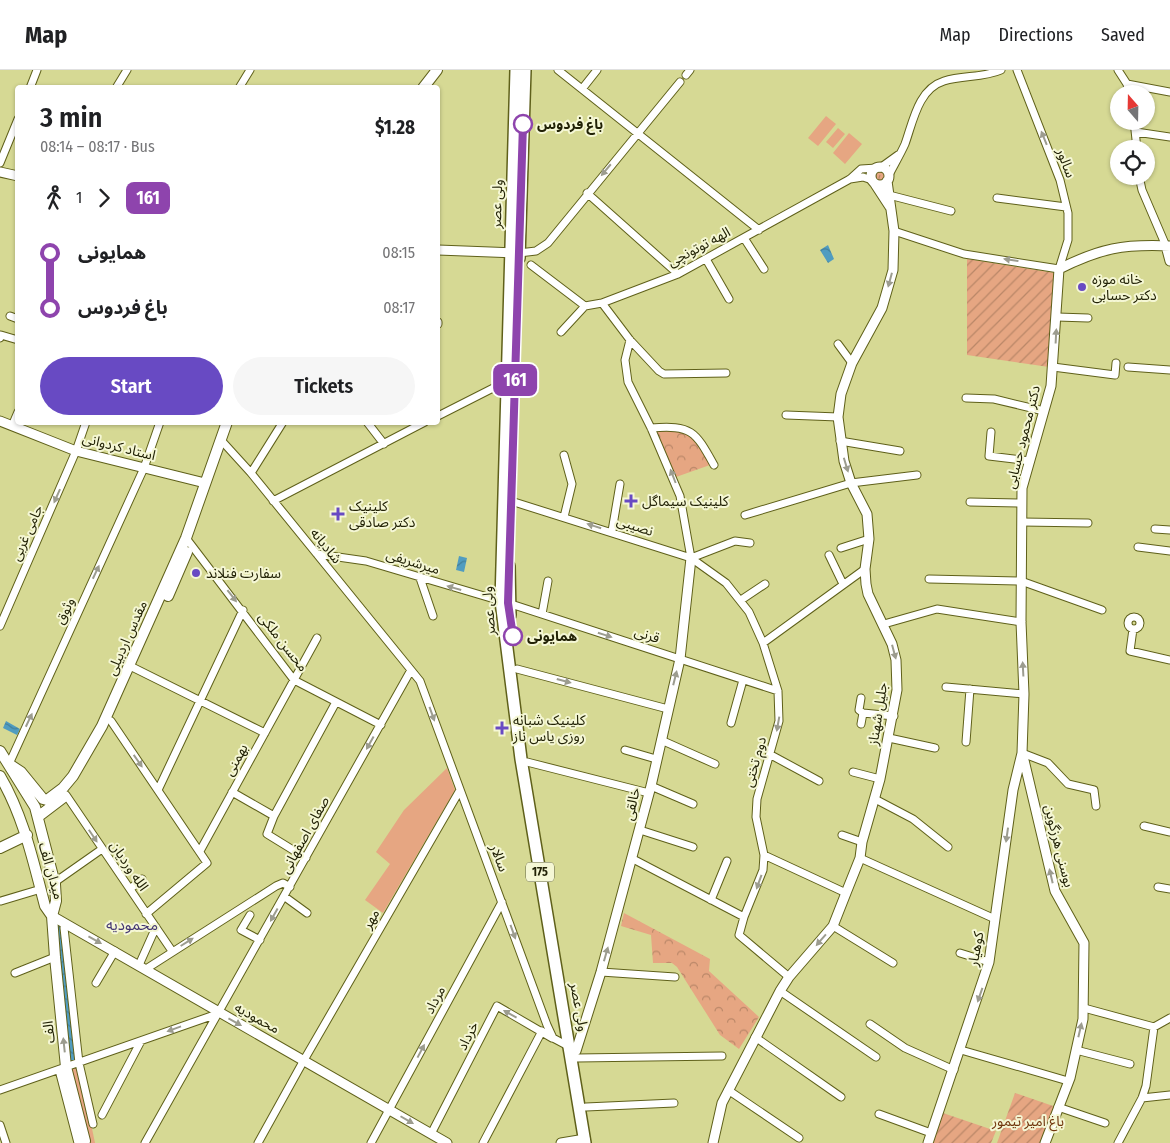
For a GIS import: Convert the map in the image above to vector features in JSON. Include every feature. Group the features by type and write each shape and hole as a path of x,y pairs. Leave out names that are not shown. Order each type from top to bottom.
{"main road":[{"path":"425,85 437,70"},
{"name":"ولی عصر","path":"516,70 507,381 505,602 521,759 586,1107 587,1142"},
{"name":"ولی عصر","path":"525,70 511,501 505,602 517,668 527,762 575,1052 587,1142"},
{"name":"مقدس اردبیلی","path":"223,442 226,425"},
{"name":"مقدس اردبیلی","path":"39,816 66,795 85,769 111,721 132,668 188,541 223,442 232,425"},
{"name":"مقدس اردبیلی","path":"9,764 21,772 43,799 51,798 63,788 76,772 132,668"},
{"path":"0,752 39,816"},
{"path":"0,776 11,794 26,832"},
{"name":"میدان الف","path":"39,816 55,883 56,901 52,916"},
{"path":"0,841 26,832"},
{"path":"0,848 26,832"},
{"name":"میدان الف","path":"26,832 45,906 52,916"},
{"path":"41,889 48,891 55,883"},
{"name":"الف","path":"52,916 63,1069 86,1141 84,1143"}],"street":[{"path":"31,85 37,70"},
{"path":"118,85 127,70"},
{"path":"241,85 250,70"},
{"path":"558,70 759,230"},
{"path":"582,89 597,70"},
{"path":"850,179 863,177 880,185 888,178 900,153 917,108 935,85 952,78 983,75 1001,70"},
{"name":"سالور","path":"1017,70 1060,180 1066,207 1068,240 1060,269"},
{"path":"1118,70 1127,84 1170,92"},
{"path":"440,250 519,253 536,250 548,243 587,193 680,82"},
{"path":"0,163 15,126"},
{"path":"1136,140 1136,132 1170,137"},
{"path":"874,182 871,175 900,153"},
{"path":"878,168 886,170 888,178"},
{"name":"الهه توتونچی","path":"585,306 602,303 678,274 850,179 861,169 878,168"},
{"path":"0,172 15,175"},
{"name":"جلیل شهناز","path":"713,1143 717,1117 728,1090 780,991 789,977 833,926 860,858 862,842 880,779 894,716 897,690 896,660 884,624 868,594 865,569 869,539 864,505 851,483 840,441 838,417 841,394 852,363 882,308 893,270 894,232 888,178"},
{"name":"جلیل شهناز","path":"874,182 891,210"},
{"path":"1141,185 1168,246 1170,261"},
{"path":"587,193 678,274"},
{"path":"889,195 951,211"},
{"path":"997,198 1066,207"},
{"path":"894,232 964,254 1060,269 1101,250 1138,244 1168,246"},
{"path":"744,238 764,269"},
{"path":"706,259 729,299"},
{"path":"531,265 585,306 561,332"},
{"name":"دکتر محمود حسابی","path":"1022,753 1024,694 1021,622 1022,488 1044,411 1054,367 1060,269"},
{"path":"602,303 630,340 664,374 726,373"},
{"path":"1057,317 1088,318"},
{"path":"0,338 1,335 15,339"},
{"path":"630,340 625,360 628,382 651,428 680,496 690,558 735,541 750,543"},
{"path":"838,344 852,363"},
{"path":"1054,367 1115,375 1116,363"},
{"path":"1128,366 1170,370"},
{"path":"440,415 507,381"},
{"path":"966,398 994,399 1044,411"},
{"path":"786,415 838,417"},
{"path":"12,426 15,419"},
{"name":"استاد کردوانی","path":"0,421 76,451 208,484"},
{"name":"جامی غربی","path":"0,626 76,451 85,425"},
{"name":"وثوق","path":"9,764 144,468 159,425"},
{"path":"251,473 281,425"},
{"path":"369,425 384,444"},
{"path":"273,501 419,425"},
{"path":"651,428 676,426 695,434 714,466"},
{"path":"991,432 989,456 1030,461"},
{"path":"840,441 900,451"},
{"name":"شادیانه","path":"223,442 251,473 411,670"},
{"path":"564,455 572,484 564,517"},
{"path":"745,515 851,483 917,474"},
{"path":"612,531 620,484"},
{"name":"نصیبی","path":"511,501 612,531 690,558"},
{"path":"970,502 1022,504"},
{"path":"1022,522 1088,523"},
{"path":"1155,529 1170,530"},
{"path":"841,548 869,539"},
{"name":"محسن ملکی","path":"188,541 243,610 294,680 380,725"},
{"path":"1138,547 1170,551"},
{"name":"میرشریفی","path":"316,554 366,561 505,602"},
{"path":"829,555 843,584"},
{"name":"دوم تختی","path":"690,558 716,574 741,600 763,643 778,691 780,721 757,799 756,810 764,855 759,885 744,917 739,935 789,977"},
{"name":"خالقی","path":"575,1052 601,972 633,859 650,789 680,659 686,619 690,558"},
{"path":"763,643 865,569"},
{"path":"420,578 434,616"},
{"path":"929,579 1021,581 1102,610"},
{"path":"542,614 548,581"},
{"path":"741,600 765,584"},
{"name":"قرنی","path":"505,602 778,691"},
{"path":"884,624 937,609 1021,622"},
{"path":"158,790 243,610"},
{"path":"1133,629 1130,651 1170,660"},
{"name":"بهمنی","path":"200,851 317,638"},
{"path":"132,668 265,733"},
{"path":"517,668 668,709"},
{"name":"صفای اصفهانی","path":"144,1143 220,1013 411,670"},
{"name":"سالار","path":"411,670 420,682 553,1038"},
{"path":"731,724 743,680"},
{"path":"946,687 1024,694"},
{"path":"966,742 970,689"},
{"path":"861,698 859,710 863,713 894,716"},
{"path":"306,858 267,834 274,816 336,702"},
{"path":"861,724 863,713"},
{"path":"111,721 206,860 205,865 146,914"},
{"path":"889,738 935,748"},
{"path":"661,740 715,764"},
{"path":"625,750 656,759"},
{"path":"1022,753 1048,763 1068,784 1094,790 1096,806"},
{"name":"بوسنی هرزگوین","path":"1022,753 1055,892 1084,943 1084,1008 1076,1050 1068,1081 1045,1143"},
{"name":"کوهیار","path":"928,1143 961,1050 989,962 1011,806 1022,753"},
{"path":"771,755 819,781"},
{"path":"527,762 650,789 693,804"},
{"path":"853,772 880,779"},
{"name":"مهر","path":"258,1143 460,790"},
{"path":"232,792 274,816"},
{"path":"1011,806 1015,796 1021,793 1027,794 1034,806"},
{"name":"الله وردیان","path":"66,795 172,951"},
{"path":"874,799 913,819 948,847"},
{"path":"1144,826 1170,832"},
{"path":"640,830 693,847"},
{"path":"842,835 862,842"},
{"path":"55,883 102,849"},
{"path":"764,855 846,893"},
{"path":"860,858 995,920"},
{"path":"633,859 744,917"},
{"path":"711,900 727,861"},
{"path":"130,889 142,879"},
{"path":"143,967 276,886 283,883 290,887"},
{"path":"1158,887 1170,889"},
{"path":"1,901 41,889"},
{"path":"284,897 307,914"},
{"name":"مرداد","path":"372,1143 502,902"},
{"path":"250,915 241,930 260,940"},
{"name":"محمودیه","path":"52,916 447,1143"},
{"path":"833,926 893,963"},
{"path":"143,967 156,927"},
{"path":"64,928 79,1063 93,1124"},
{"path":"96,983 114,951"},
{"path":"960,953 989,962"},
{"path":"15,973 55,957"},
{"path":"601,972 675,976"},
{"path":"780,991 876,1057"},
{"name":"خرداد","path":"431,1134 497,1006 553,1038"},
{"path":"1084,1008 1154,1027 1170,1018"},
{"path":"0,1090 220,1013"},
{"path":"870,1024 905,1048 954,1070"},
{"path":"1118,1143 1142,1098 1148,1077 1154,1027"},
{"path":"483,1143 542,1031"},
{"path":"755,1037 841,1097"},
{"path":"553,1038 575,1052 722,1056"},
{"path":"102,1115 141,1041"},
{"path":"961,1050 1068,1081"},
{"path":"1076,1050 1130,1064"},
{"path":"63,1069 78,1143"},
{"path":"728,1090 799,1138"},
{"path":"1142,1098 1170,1095"},
{"path":"586,1107 674,1102"},
{"path":"1058,1107 1105,1123"},
{"path":"879,1114 931,1133"},
{"path":"0,1125 6,1143"},
{"path":"560,1143 587,1142"}],"green space":[{"path":"826,116 836,124 818,146 808,138"},
{"path":"838,128 845,134 833,148 826,142"},
{"path":"849,133 862,144 845,164 833,153"},
{"path":"880,169 885,171 887,176 885,181 880,183 875,181 873,176 875,171"},
{"path":"967,259 1055,273 1049,367 967,355"},
{"path":"676,429 694,436 710,465 676,477 655,431"},
{"path":"447,768 455,790 383,913 365,900 390,864 376,852 404,810"},
{"path":"624,913 710,959 709,971 759,1017 739,1049 720,1035 677,967 672,963 653,963 651,935 621,926"},
{"path":"79,1066 95,1143 89,1143 71,1069"},
{"name":"باغ امیر تیمور","path":"1015,1093 1056,1107 1043,1143 997,1143"},
{"path":"943,1113 996,1131 991,1143 933,1143"}],"water":[{"path":"828,245 834,259 828,263 820,250"},
{"path":"459,556 467,558 464,572 456,570"},
{"path":"6,721 20,729 17,735 3,728"},
{"path":"57,921 61,922 77,1061 70,1064"}],"bus line":[{"name":"161","path":"513,636 508,603 523,124"}],"place":[{"name":"باغ فردوس","path":"523,124"},
{"name":"خانه موزه دکتر حسابی","path":"1082,287"},
{"name":"کلینیک سیماگل","path":"631,501"},
{"name":"کلینیک دکتر صادقی","path":"338,514"},
{"name":"سفارت فنلاند","path":"196,573"},
{"name":"همایونی","path":"513,636"},
{"name":"کلینیک شبانه روزی یاس ناز","path":"502,728"}],"district":[{"name":"محمودیه","path":"132,925"}]}
